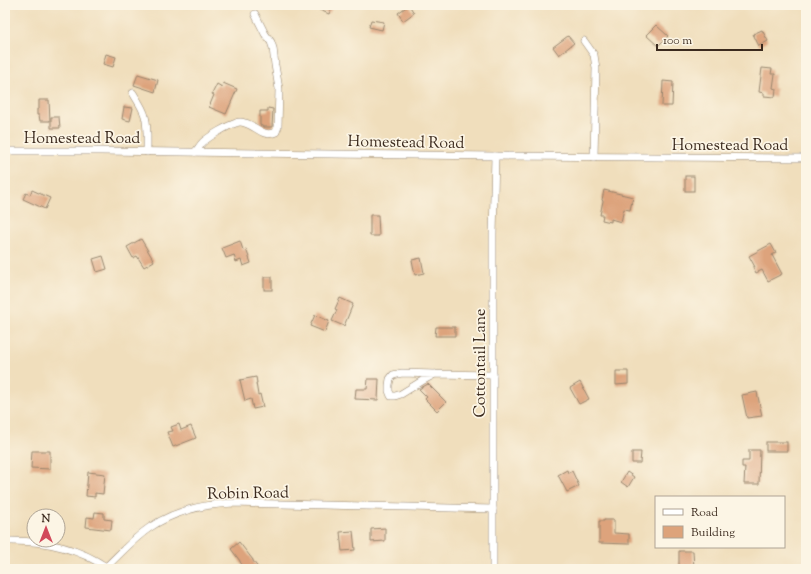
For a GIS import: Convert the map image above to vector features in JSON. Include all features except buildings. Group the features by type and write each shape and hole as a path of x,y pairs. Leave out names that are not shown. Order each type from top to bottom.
{"street":[{"path":"196,152 202,142 237,122 244,122 257,130 271,134 276,132 278,128 279,89 273,48 255,14"},
{"path":"584,41 594,55 596,68 594,157"},
{"path":"133,93 144,112 147,135 147,152"},
{"name":"Homestead Road","path":"5,151 806,158"},
{"name":"Cottontail Lane","path":"493,569 493,234 495,156"},
{"path":"434,374 401,394 391,396 389,391 390,379 393,375 402,373 493,375"},
{"name":"Robin Road","path":"5,540 64,547 97,561 106,568 139,536 158,523 179,513 213,504 234,503 493,509"}]}
